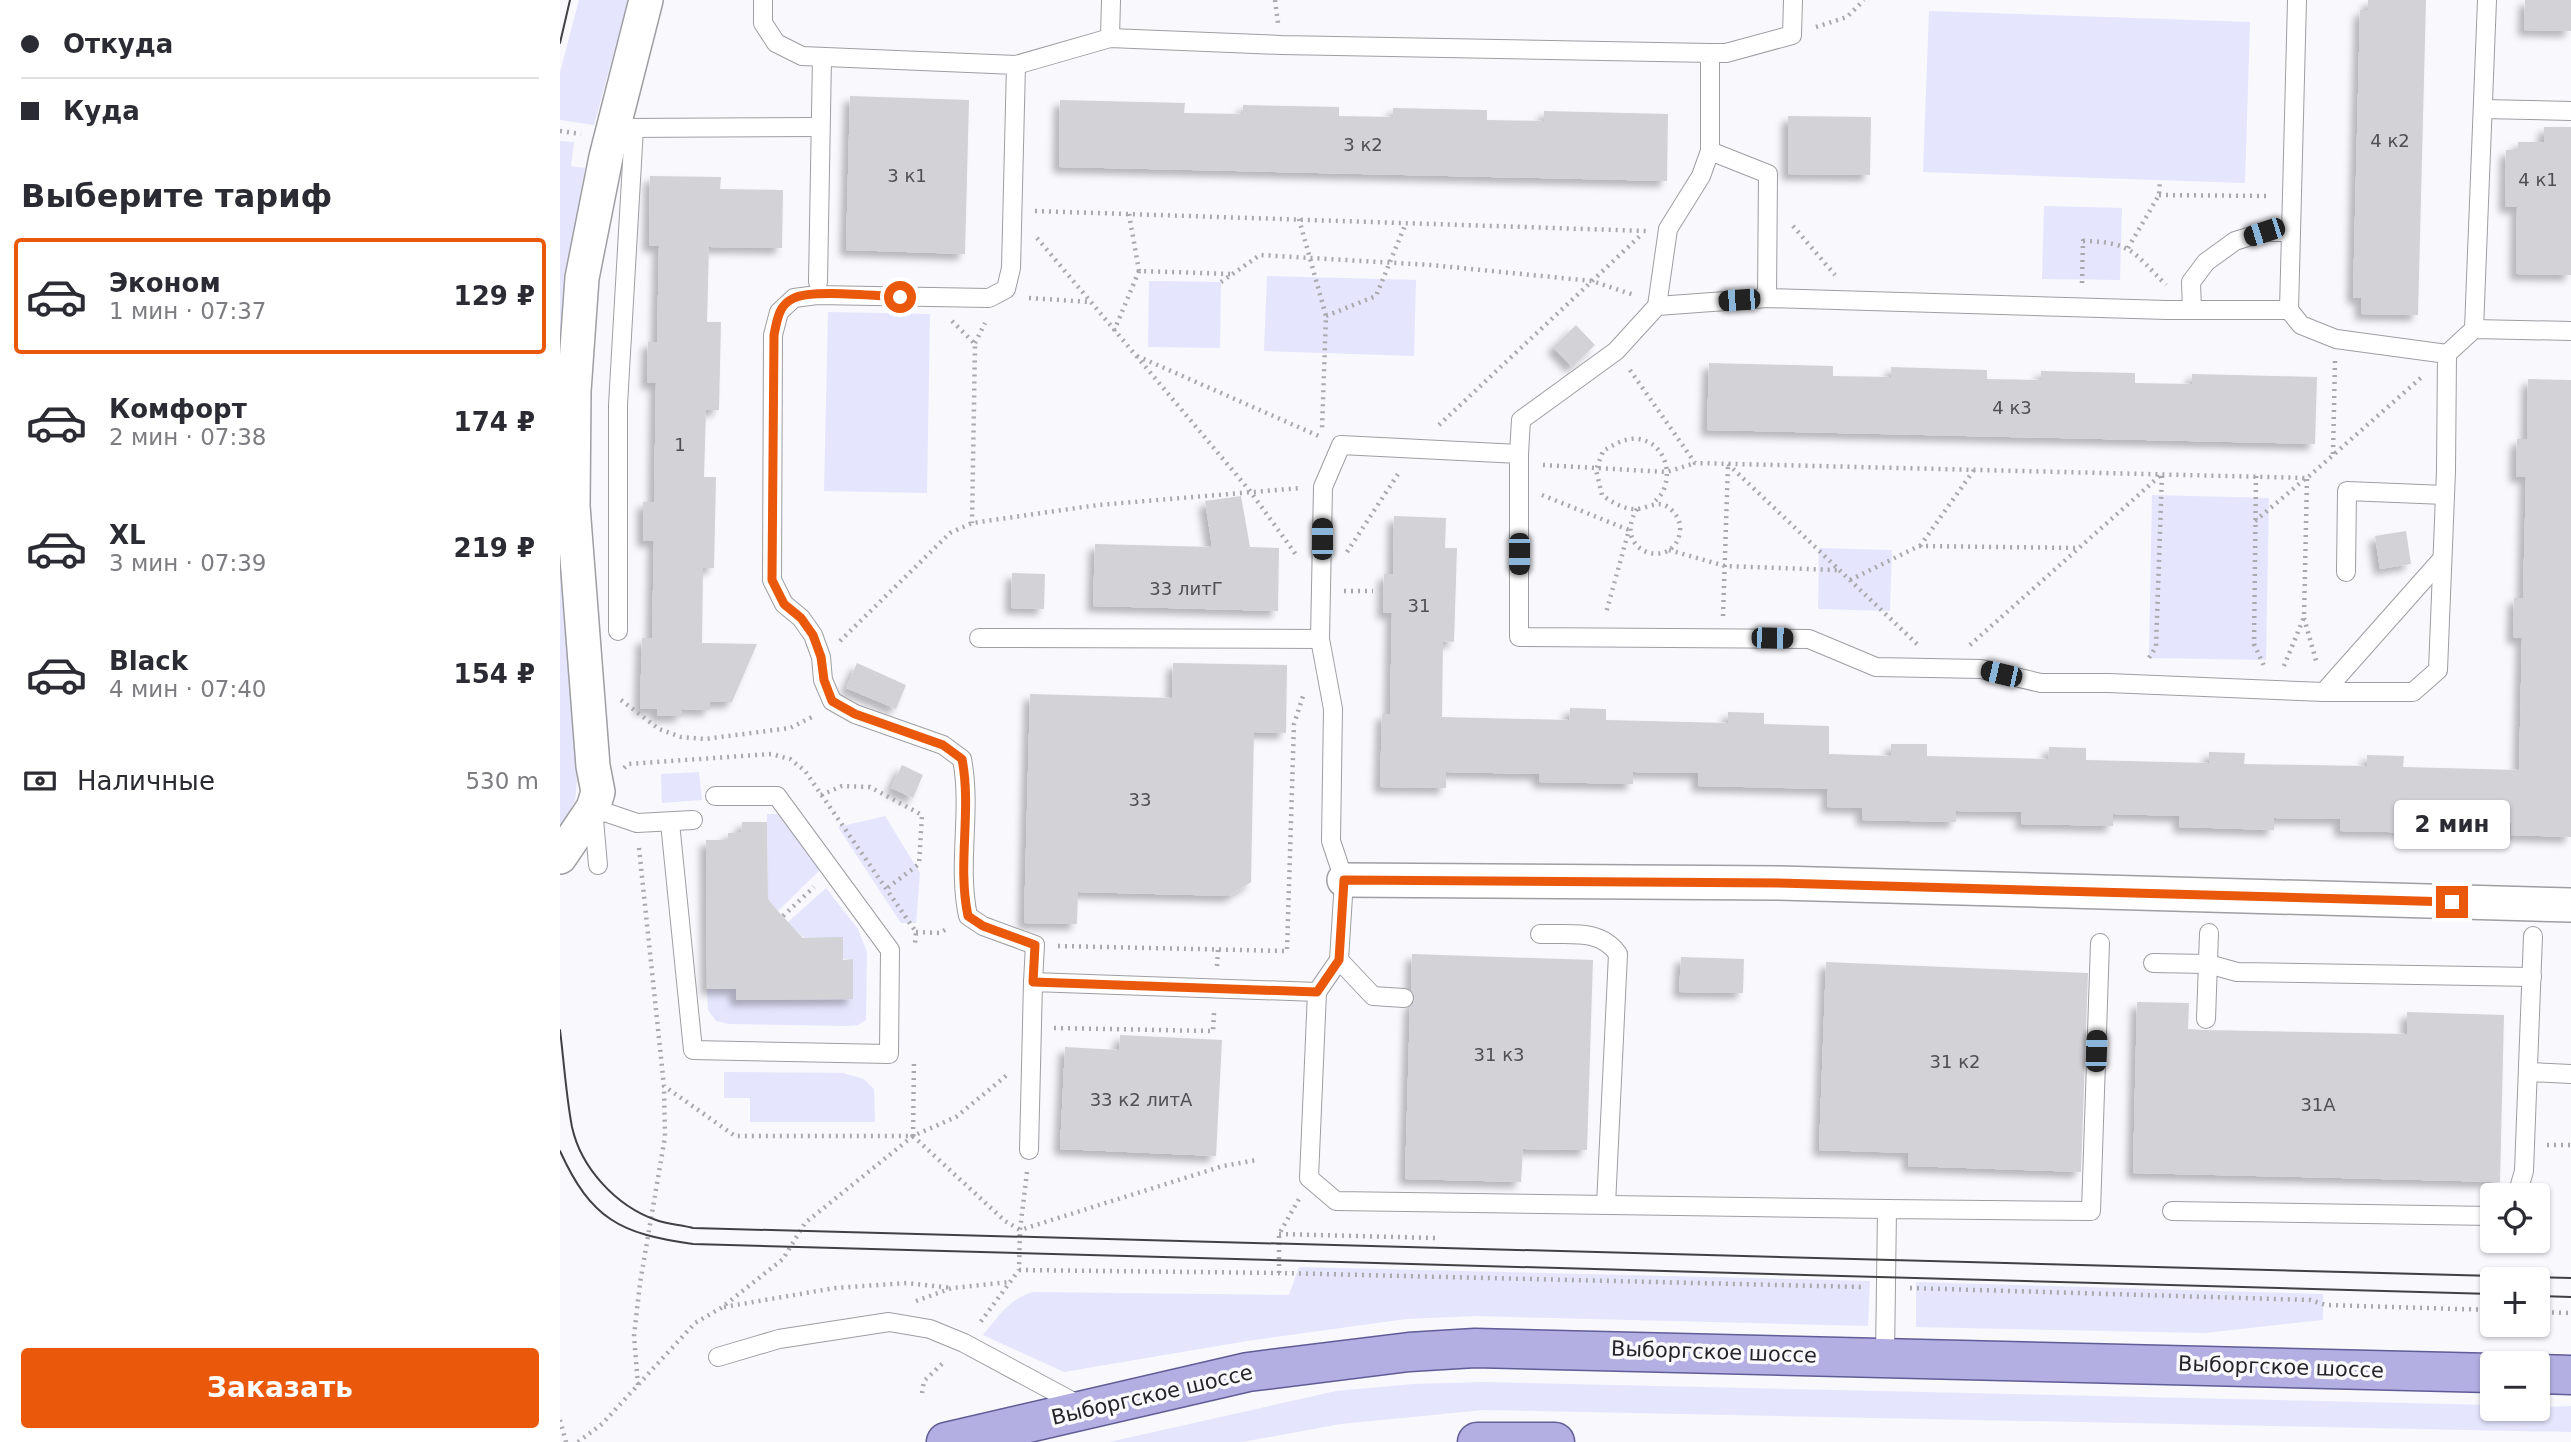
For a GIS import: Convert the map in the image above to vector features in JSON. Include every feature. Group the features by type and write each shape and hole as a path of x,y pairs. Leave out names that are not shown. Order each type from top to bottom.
{"main road":[{"name":"Выборгское шоссе","path":"946,1442 1248,1372 1409,1352 1475,1348 2480,1373"},
{"path":"2550,1374 2571,1375"},
{"path":"1477,1442 1555,1442"}],"street":[{"path":"560,857 595,800 573,506 574,391 582,278 623,129 646,0"},
{"path":"1344,880 1779,883 2571,905"}],"lane":[{"path":"763,0 763,23 776,43 802,56 1016,65 1110,38 1281,45 1726,53 1792,35 1793,0"},
{"path":"1110,38 1111,0"},
{"path":"2297,0 2289,310 2301,325 2336,339 2448,354"},
{"path":"1710,53 1710,152 1701,176 1668,229 1657,306 1616,351 1521,419 1518,637 1808,639 1876,667 1981,669 2041,683 2324,692 2413,692 2438,670 2448,354 2474,329 2487,0"},
{"path":"818,282 822,57"},
{"path":"1016,65 1014,210 1011,268 1006,289 989,298 817,295 794,298 779,312 774,335 772,580 784,604 801,618 813,635 832,701 855,714 943,745 962,759 966,781 964,896 968,916 983,926 1035,945 1029,1150"},
{"path":"2483,109 2571,111"},
{"path":"618,631 618,405 623,129 820,127"},
{"path":"1710,152 1768,174 1767,299"},
{"path":"2192,310 2191,282 2207,262 2235,242 2264,232 2291,232"},
{"path":"1657,306 1767,299 2289,310"},
{"path":"2474,329 2571,331"},
{"path":"1519,454 1340,445 1323,487 1320,639 1333,709 1331,841 1344,880 1339,960 1317,992 1309,1178 1336,1201 2091,1211 2100,943"},
{"path":"2346,572 2347,491 2445,495"},
{"path":"2324,692 2442,559"},
{"path":"979,638 1320,639"},
{"path":"670,823 693,1051 889,1054 890,950 777,796 715,796"},
{"path":"595,800 637,823 693,820"},
{"path":"595,800 598,865"},
{"path":"2206,1019 2209,933"},
{"path":"1540,934 1595,935 1610,942 1618,954 1606,1205"},
{"path":"2520,1183 2524,1171 2533,936"},
{"path":"1339,960 1373,996 1404,998"},
{"path":"2153,962 2208,964 2237,972 2532,977"},
{"path":"1033,982 1317,992"},
{"path":"2529,1072 2571,1074"},
{"path":"1885,1356 1887,1209"},
{"path":"2172,1211 2480,1216"},
{"path":"718,1357 779,1339 889,1322 930,1329 964,1343 1087,1409"}],"path":[{"path":"1792,35 1847,17 1864,0"},
{"path":"2128,248 2159,195 2160,180"},
{"path":"2159,195 2292,196"},
{"path":"1768,208 1781,212 1840,280 1848,301"},
{"path":"1014,210 1646,231 1668,229"},
{"path":"1014,210 1250,491 1322,590 1414,449 1646,231"},
{"path":"1114,331 1139,271 1129,214"},
{"path":"1299,219 1326,316 1321,437"},
{"path":"1326,316 1376,296 1406,223"},
{"path":"2082,307 2083,241 2111,241 2128,248 2192,310"},
{"path":"1221,282 1260,255 1391,262 1592,281 1628,292 1657,306"},
{"path":"1139,271 1232,274"},
{"path":"1006,289 1022,297 1090,302"},
{"path":"946,299 945,314 975,344 972,523"},
{"path":"2333,455 2336,339"},
{"path":"1616,351 1695,463"},
{"path":"1133,354 1340,445"},
{"path":"2255,521 2448,354"},
{"path":"1519,486 1629,530 1634,543 1643,552 1657,554 1669,550 1678,540 1680,527 1676,514 1666,505 1653,504 1637,509 1618,505 1602,495 1596,470 1603,451 1618,442 1637,439 1653,444 1664,455 1667,472 1663,492 1653,504"},
{"path":"1519,454 1542,465 1596,470 1667,472 1695,463 1728,463 2307,478"},
{"path":"1723,638 1728,463"},
{"path":"1728,463 1943,669 2162,474"},
{"path":"1919,547 1974,470"},
{"path":"2133,684 2156,647 2162,474"},
{"path":"2256,477 2253,644 2274,690"},
{"path":"2307,478 2304,617 2324,692"},
{"path":"821,657 950,533 972,523 1098,505 1323,487"},
{"path":"1599,637 1632,517 1637,509"},
{"path":"1850,580 1919,547 2078,548"},
{"path":"1669,550 1725,566 1839,570"},
{"path":"2274,690 2304,617"},
{"path":"1035,945 1287,951 1294,724 1320,639"},
{"path":"621,713 621,699 659,729 681,737 705,739 790,729 814,717 832,701"},
{"path":"625,752 637,823 664,1086 665,1137 640,1283 634,1336 638,1385"},
{"path":"595,800 628,764 771,754 790,759 805,771 916,932 940,933 968,916"},
{"path":"821,794 842,786 870,787 922,814 919,864 886,888"},
{"path":"783,916 816,886"},
{"path":"1032,1027 1213,1031 1218,950"},
{"path":"578,1442 603,1424 695,1323 721,1308 783,1259 805,1223 913,1136 956,1117 1032,1055"},
{"path":"664,1086 735,1136 913,1136 1005,1222 1020,1230 1223,1166 1257,1160"},
{"path":"1029,1150 1020,1230 1019,1270 1886,1287 2297,1299 2326,1305 2480,1310"},
{"path":"1279,1273 1279,1234 1309,1178"},
{"path":"1279,1234 1435,1238"},
{"path":"889,1322 918,1299 952,1288 1011,1282"},
{"path":"721,1308 835,1288 907,1283 952,1288"},
{"path":"2550,1311 2571,1312"},
{"path":"560,1420 566,1442"}],"shaded area":[{"path":"579,0 628,0 594,125 560,120 560,72"},
{"path":"1929,11 2250,22 2245,183 1923,172"},
{"path":"560,141 574,142 571,166 585,168 566,272 560,339"},
{"path":"2044,206 2122,208 2120,280 2042,279"},
{"path":"1267,276 1416,280 1414,356 1264,351"},
{"path":"1149,281 1221,282 1220,348 1148,347"},
{"path":"828,312 930,314 927,493 824,491"},
{"path":"2152,495 2269,498 2266,660 2149,658"},
{"path":"1819,548 1892,550 1890,611 1818,609"},
{"path":"560,560 577,781 575,801 560,829"},
{"path":"699,772 702,800 662,803 661,774"},
{"path":"767,814 780,814 821,869 778,911 768,899"},
{"path":"885,816 920,873 916,923 901,923 838,827"},
{"path":"826,888 858,929 867,952 866,1020 858,1025 848,1026 729,1024 716,1021 708,1010 707,989 736,989 737,1000 853,999 853,960 835,956 817,947 788,922"},
{"path":"724,1072 843,1073 864,1079 874,1089 875,1122 750,1122 750,1098 724,1098"},
{"path":"1299,1267 1870,1281 1868,1326 1475,1316 1406,1319 1247,1341 1064,1372 983,1335 1011,1304 1033,1292 1289,1295"},
{"path":"1916,1282 2323,1294 2323,1320 2205,1333 1916,1327"},
{"path":"1484,1382 2480,1405 2480,1421 2550,1421 2550,1407 2571,1406 2571,1432 1483,1410 1341,1424 1242,1442 1109,1442 1336,1391 1413,1384"}],"building":[{"path":"2368,0 2426,0 2418,315 2361,314 2361,298 2353,298 2360,10 2368,10"},
{"path":"2525,0 2571,0 2571,31 2524,30"},
{"path":"850,96 969,100 965,254 846,250"},
{"path":"1060,100 1185,103 1184,113 1243,114 1243,105 1339,107 1339,116 1393,117 1393,108 1487,110 1487,120 1544,121 1544,111 1668,114 1667,181 1059,167"},
{"path":"1788,116 1871,117 1870,175 1788,174"},
{"path":"2544,127 2571,127 2571,275 2516,274 2517,207 2505,207 2506,150 2518,150 2518,142 2544,142"},
{"path":"650,176 721,177 720,189 783,190 782,248 709,247 707,322 721,322 719,410 706,410 704,477 716,477 714,568 703,568 702,643 757,644 732,702 710,702 710,710 682,709 682,716 657,716 657,709 640,709 642,638 652,638 654,541 643,541 643,502 654,502 656,383 647,383 648,342 657,342 659,246 649,246"},
{"path":"1576,325 1595,345 1572,367 1553,347"},
{"path":"1709,363 1833,366 1833,376 1891,377 1891,367 1987,370 1987,379 2041,380 2041,371 2135,373 2135,383 2192,384 2192,374 2317,377 2315,444 1707,430"},
{"path":"2528,379 2571,380 2571,837 2511,835 2511,823 2436,821 2435,833 2340,831 2340,819 2274,818 2274,830 2179,827 2180,816 2113,814 2113,826 2021,824 2022,812 1956,811 1956,822 1862,820 1862,808 1827,807 1828,789 1698,786 1698,773 1633,772 1633,784 1539,782 1539,774 1446,772 1446,788 1380,787 1382,714 1390,714 1392,613 1383,613 1384,574 1393,574 1394,516 1446,518 1445,548 1457,548 1454,642 1443,641 1442,717 1569,720 1570,708 1606,709 1606,720 1728,723 1728,712 1764,713 1764,724 1829,726 1829,754 1891,756 1891,744 1927,744 1927,756 2048,759 2049,747 2086,748 2086,760 2209,763 2209,752 2245,753 2244,764 2367,766 2367,755 2404,756 2403,767 2519,770 2522,638 2513,638 2514,598 2523,598 2526,477 2516,477 2516,455 2517,439 2527,439"},
{"path":"1241,496 1250,547 1279,548 1278,611 1093,606 1095,544 1212,547 1205,501"},
{"path":"2406,531 2411,564 2380,569 2375,536"},
{"path":"1012,573 1045,574 1044,609 1011,608"},
{"path":"857,663 906,685 896,709 846,688"},
{"path":"1173,663 1287,665 1286,733 1254,732 1251,882 1230,896 1078,892 1077,924 1024,923 1030,694 1172,698"},
{"path":"902,765 923,775 913,798 891,788"},
{"path":"742,822 767,822 768,899 778,911 803,938 843,937 843,960 853,959 853,999 736,1000 736,989 707,989 706,840 728,840 728,833 741,832"},
{"path":"1412,954 1593,960 1587,1150 1523,1149 1521,1182 1405,1179 1410,1007 1415,998 1411,989"},
{"path":"1681,957 1744,959 1743,993 1679,992"},
{"path":"1826,962 2088,973 2081,1172 1908,1166 1909,1153 1819,1150"},
{"path":"2137,1002 2189,1003 2188,1029 2205,1030 2407,1034 2407,1012 2504,1015 2500,1182 2133,1173"},
{"path":"1120,1035 1222,1040 1216,1156 1060,1149 1065,1047 1119,1050"}],"tram line":[{"path":"560,43 570,0"},
{"path":"560,1030 572,1127 583,1157 592,1171 614,1195 641,1214 693,1228 2571,1278"},
{"path":"560,1151 584,1193 596,1208 611,1219 646,1235 693,1244 2480,1294"},
{"path":"2550,1296 2571,1297"}],"route":[{"path":"900,297 817,295 794,298 779,312 774,335 772,580 784,604 801,618 813,635 832,701 855,714 943,745 962,759 966,781 964,896 968,916 983,926 1035,945 1033,982 1317,992 1339,960 1344,880 1779,883 2452,902"}]}
